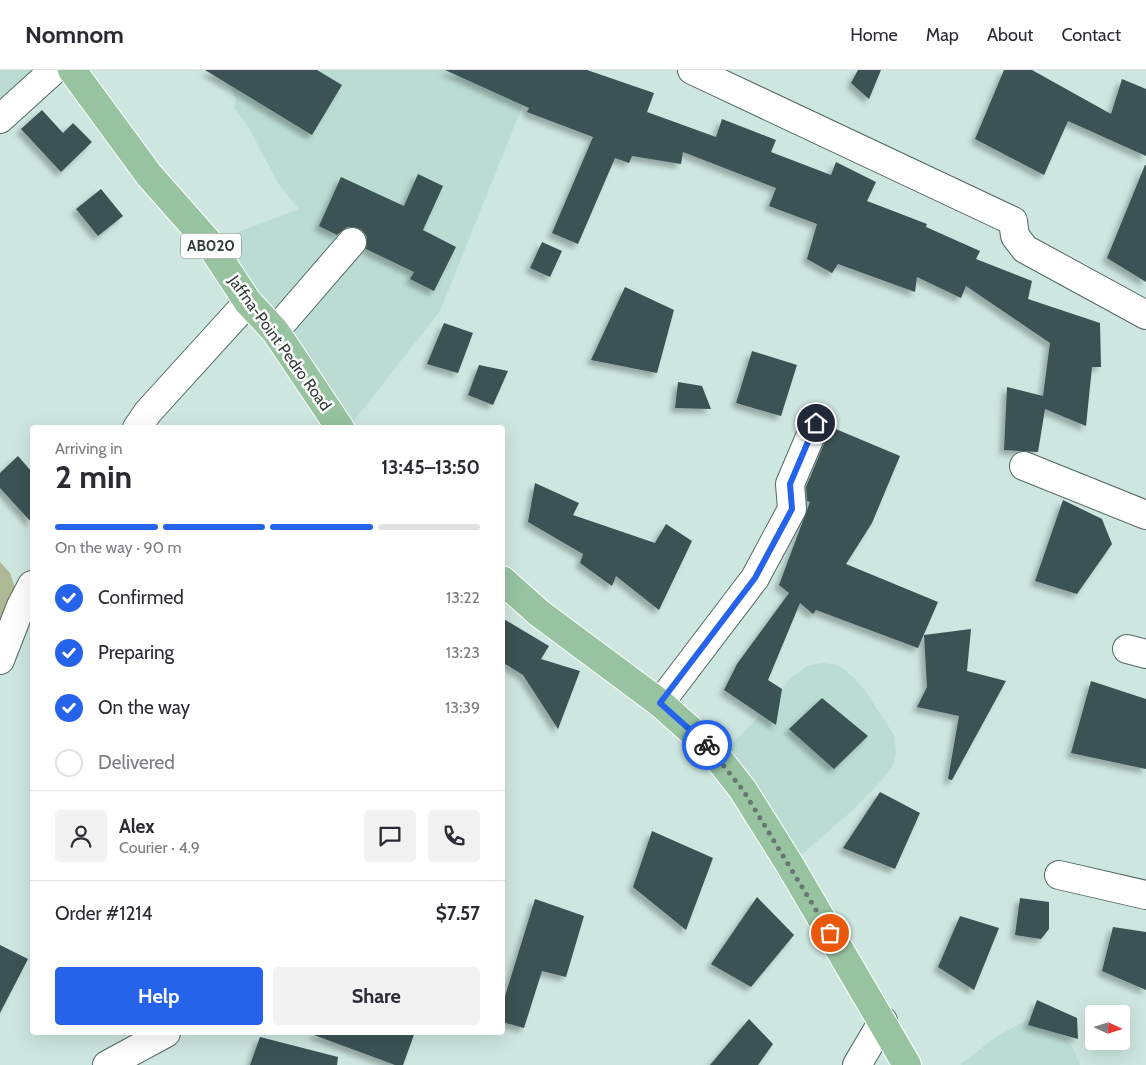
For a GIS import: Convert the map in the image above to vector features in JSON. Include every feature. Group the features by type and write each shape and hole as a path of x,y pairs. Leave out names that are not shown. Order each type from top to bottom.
{"main road":[{"name":"Jaffna-Point Pedro Road","path":"72,70 149,175 209,243 248,302 274,331 338,425"},
{"path":"505,583 539,613 660,703 705,743 743,790 908,1065"}],"street":[{"path":"0,119 54,70"},
{"path":"692,70 725,77 1014,221 1015,236 1025,250 1146,315"},
{"path":"274,331 352,242"},
{"path":"139,425 148,412 248,302"},
{"path":"660,703 755,578 792,509 790,484 816,423"},
{"path":"1024,466 1146,514"},
{"path":"0,660 20,606 30,588"},
{"path":"1059,875 1146,895"},
{"path":"857,1065 883,1021"},
{"path":"107,1065 164,1035"}],"shaded area":[{"path":"0,70 54,70 0,119"},
{"path":"216,70 537,70 440,311 351,425 347,425 209,243 299,209 278,183 248,126 234,108 236,101 234,93"},
{"path":"0,562 10,573 21,606 0,660"},
{"path":"823,663 838,665 864,689 894,735 896,752 892,768 880,782 854,809 790,865 718,758 770,705 789,679 809,665"},
{"path":"1027,1020 1044,1023 1058,1030 1073,1048 1080,1065 960,1065 997,1036"}],"building":[{"path":"205,70 317,70 342,85 312,135"},
{"path":"445,70 587,70 654,93 647,112 716,137 722,119 776,140 771,152 831,175 836,162 876,182 867,201 927,224 926,227 980,251 976,259 1032,281 1028,299 1100,323 1101,367 1092,367 1086,426 1045,409 1038,452 1004,450 1007,387 1043,396 1050,343 966,286 961,298 917,277 915,292 838,264 832,273 807,259 817,224 769,206 776,188 683,152 681,164 632,156 629,163 615,158 578,244 552,233 593,137 527,112 529,108"},
{"path":"858,70 881,70 869,99 851,83"},
{"path":"1004,70 1032,70 1111,114 1122,79 1146,89 1146,156 1068,121 1044,175 975,139"},
{"path":"42,110 63,133 73,123 92,142 61,172 21,129"},
{"path":"1146,165 1146,282 1107,258"},
{"path":"418,174 443,186 423,230 456,247 434,291 410,279 414,272 366,249 367,237 362,230 347,227 337,235 319,226 341,177 404,206"},
{"path":"101,189 123,216 98,236 76,209"},
{"path":"542,242 562,251 550,277 530,268"},
{"path":"625,287 674,310 657,373 591,360"},
{"path":"444,323 473,333 458,373 427,364"},
{"path":"752,351 797,365 781,416 736,403"},
{"path":"479,365 508,371 493,405 468,395"},
{"path":"678,382 702,386 711,409 675,408"},
{"path":"831,427 900,456 872,523 846,564 938,602 918,648 816,610 813,614 800,603 768,680 782,689 776,725 724,690 737,664 789,593 779,585 810,502 807,501 806,487"},
{"path":"18,456 30,470 30,521 0,488 0,473"},
{"path":"535,483 579,503 573,515 655,543 666,524 692,541 659,610 616,576 612,586 580,563 583,554 528,522"},
{"path":"1063,500 1102,519 1112,544 1077,594 1035,581"},
{"path":"505,620 549,646 541,659 580,671 558,729 523,675 505,664"},
{"path":"971,629 967,671 1006,681 952,780 948,779 959,716 917,707 927,687 924,635"},
{"path":"1091,681 1146,699 1146,769 1071,753"},
{"path":"822,698 868,736 834,769 789,729"},
{"path":"880,792 920,813 895,869 843,848"},
{"path":"652,831 713,858 686,930 633,887"},
{"path":"757,897 794,935 751,987 711,964"},
{"path":"1020,898 1049,902 1049,929 1041,939 1015,935"},
{"path":"535,899 584,916 566,977 542,971 524,1028 505,1023 505,996"},
{"path":"960,916 999,928 974,990 938,967"},
{"path":"1113,927 1146,932 1146,990 1102,971"},
{"path":"0,945 28,959 0,1013"},
{"path":"1037,1000 1077,1018 1078,1039 1028,1025"},
{"path":"749,1019 773,1044 758,1065 710,1065"},
{"path":"314,1035 414,1035 403,1065 395,1065"},
{"path":"260,1037 338,1057 337,1065 250,1065"}],"way so far":[{"path":"707,745 743,790 830,933"}],"route":[{"path":"707,745 660,703 755,578 792,509 790,484 816,423"}]}
